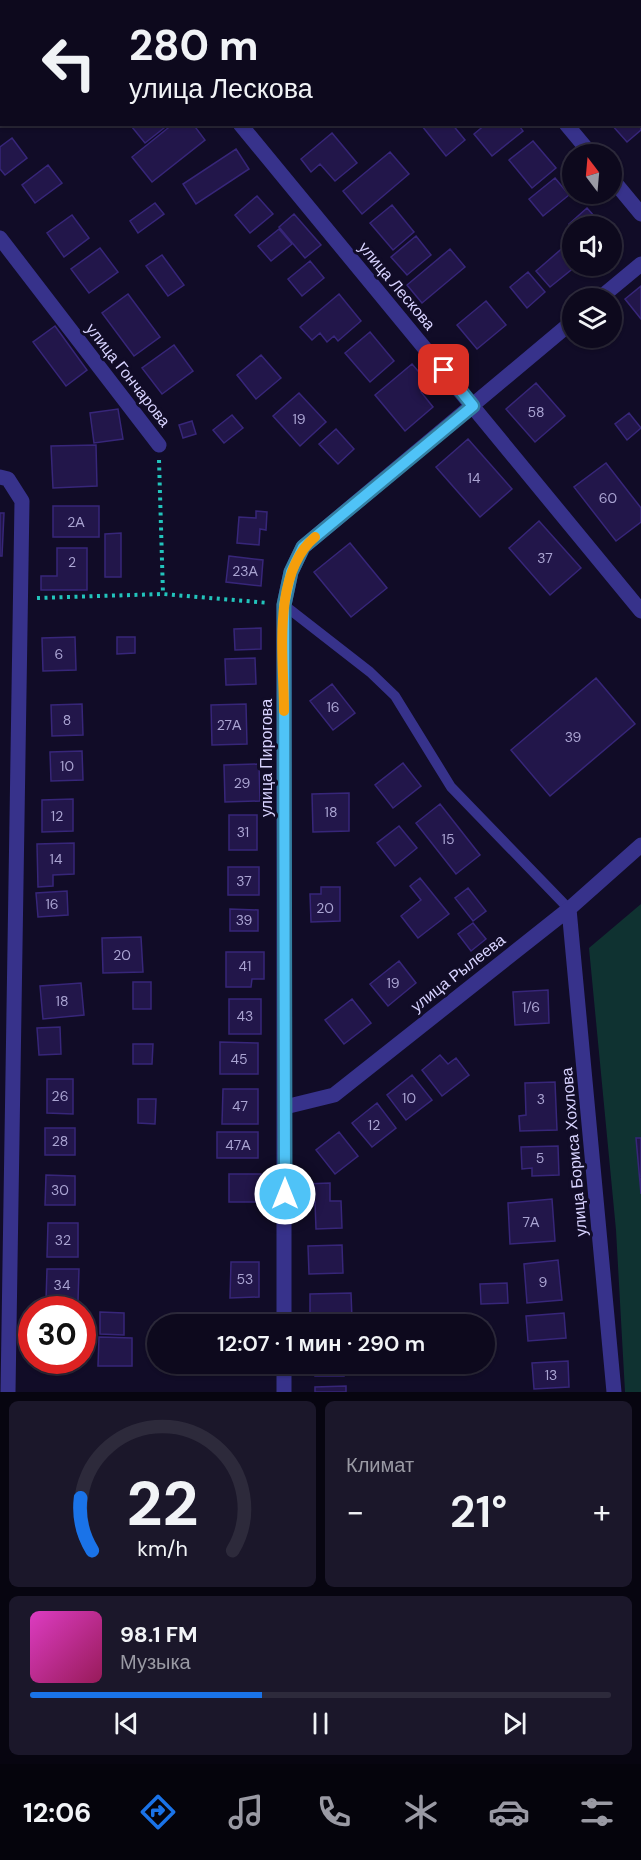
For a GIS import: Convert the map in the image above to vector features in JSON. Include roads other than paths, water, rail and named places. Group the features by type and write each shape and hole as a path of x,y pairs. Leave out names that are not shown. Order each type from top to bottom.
{"street":[{"name":"улица Лескова","path":"242,126 641,611"},
{"path":"568,126 583,144"},
{"path":"622,191 641,214"},
{"name":"улица Гончарова","path":"0,238 159,445"},
{"path":"612,288 641,264"},
{"name":"улица Пирогова","path":"284,1314 284,605 291,572 303,547 562,330"},
{"path":"0,477 8,479 22,501 8,1392 16,1392"},
{"name":"улица Рылеева","path":"285,1107 334,1095 568,909 641,845"},
{"name":"улица Бориса Хохлова","path":"568,909 614,1392"},
{"path":"284,1374 284,1392"}],"lane":[{"path":"284,605 370,672 395,696 451,787 568,909"}]}
